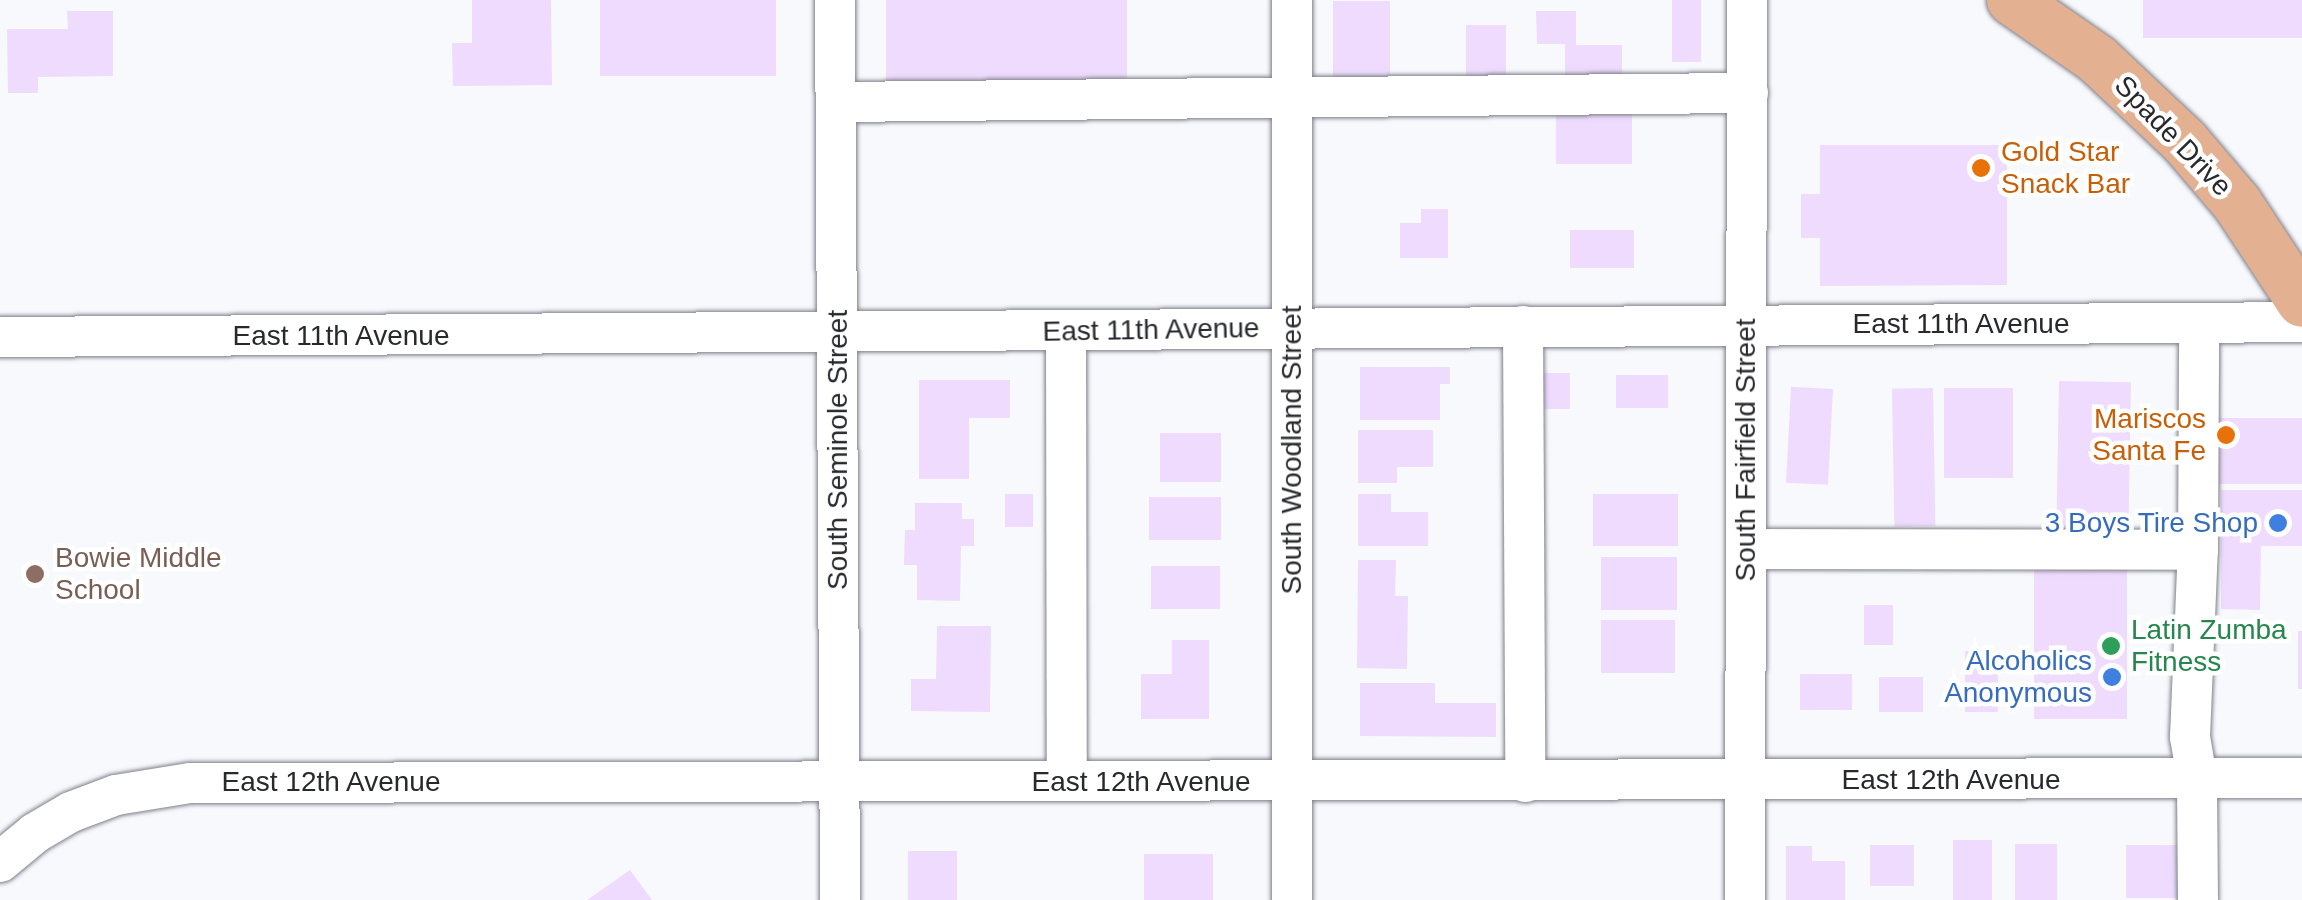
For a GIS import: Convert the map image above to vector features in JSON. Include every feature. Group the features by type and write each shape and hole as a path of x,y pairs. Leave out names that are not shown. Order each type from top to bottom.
{"main road":[{"name":"Spade Drive","path":"2012,0 2097,59 2185,142 2237,203 2302,302"}],"street":[{"name":"South Seminole Street","path":"835,0 840,900"},
{"name":"South Woodland Street","path":"1292,0 1292,900"},
{"name":"South Fairfield Street","path":"1745,900 1747,0"},
{"path":"836,102 1748,93"},
{"path":"2198,900 2196,778 2190,737 2198,550 2199,322"},
{"name":"East 11th Avenue","path":"0,338 2302,322"},
{"path":"1523,326 1525,782"},
{"path":"1066,331 1067,781"},
{"path":"1746,549 2198,550"},
{"name":"East 12th Avenue","path":"0,862 35,833 72,812 116,794 190,783 2302,778"}],"building":[{"path":"472,0 551,0 552,85 453,86 452,43 472,43"},
{"path":"600,0 776,0 776,76 600,76"},
{"path":"886,0 1127,0 1127,87 886,87"},
{"path":"1672,0 1701,0 1701,62 1672,62"},
{"path":"2143,0 2302,0 2302,38 2143,38"},
{"path":"1333,1 1390,1 1390,83 1333,83"},
{"path":"67,11 113,11 113,76 38,77 38,93 8,93 7,29 68,29"},
{"path":"1536,11 1576,11 1576,45 1622,45 1622,79 1565,80 1565,44 1537,44"},
{"path":"1466,25 1506,25 1506,86 1466,86"},
{"path":"1556,112 1632,112 1632,164 1556,164"},
{"path":"1820,145 2007,145 2007,285 1820,286 1820,238 1801,238 1801,194 1820,194"},
{"path":"1421,209 1448,209 1448,258 1400,258 1400,223 1421,223"},
{"path":"1570,230 1634,230 1634,268 1570,268"},
{"path":"1360,367 1450,367 1450,384 1440,384 1440,420 1360,420"},
{"path":"1539,373 1570,373 1570,409 1539,409"},
{"path":"1616,375 1668,375 1668,408 1616,408"},
{"path":"919,380 1010,380 1010,418 969,418 969,479 919,479"},
{"path":"2059,381 2131,382 2128,540 2056,539"},
{"path":"1791,387 1833,389 1828,485 1786,483"},
{"path":"1933,388 1935,526 1894,527 1892,389"},
{"path":"1944,388 2013,388 2013,478 1944,478"},
{"path":"2213,418 2302,418 2302,484 2213,484"},
{"path":"1358,430 1433,430 1433,467 1397,467 1397,483 1358,483"},
{"path":"1160,433 1221,433 1221,482 1160,482"},
{"path":"2221,490 2302,490 2302,546 2261,546 2260,610 2221,609"},
{"path":"1005,494 1033,494 1033,527 1005,527"},
{"path":"1358,494 1391,494 1391,512 1428,512 1428,546 1358,546"},
{"path":"1593,494 1678,494 1678,546 1593,546"},
{"path":"1149,497 1221,497 1221,540 1149,540"},
{"path":"915,503 962,503 962,519 974,519 974,546 961,546 960,601 917,600 917,565 904,565 905,530 915,530"},
{"path":"1601,557 1677,557 1677,610 1601,610"},
{"path":"1358,560 1396,560 1395,596 1408,596 1407,669 1357,668"},
{"path":"1151,566 1220,566 1220,609 1151,609"},
{"path":"2034,566 2127,566 2127,719 2034,719"},
{"path":"1864,605 1893,605 1893,645 1864,645"},
{"path":"1601,620 1675,620 1675,673 1601,673"},
{"path":"937,626 991,626 990,712 911,711 911,679 936,679"},
{"path":"2298,631 2302,631 2302,689 2298,689"},
{"path":"1172,640 1209,640 1209,719 1141,719 1141,674 1172,674"},
{"path":"1965,651 1998,651 1998,712 1965,712"},
{"path":"1800,674 1852,674 1852,710 1800,710"},
{"path":"1879,677 1923,677 1923,712 1879,712"},
{"path":"1360,683 1435,683 1435,703 1496,703 1496,737 1360,736"},
{"path":"1953,840 1992,840 1992,900 1953,900"},
{"path":"2015,844 2057,844 2057,900 2015,900"},
{"path":"1870,845 1914,845 1914,886 1870,886"},
{"path":"2126,845 2180,845 2180,898 2126,898"},
{"path":"1786,846 1812,846 1812,861 1845,861 1845,900 1786,900"},
{"path":"908,851 957,851 957,900 908,900"},
{"path":"1144,854 1213,854 1213,900 1144,900"},
{"path":"630,870 652,900 587,900"}],"place":[{"name":"Gold Star Snack Bar","path":"1981,168"},
{"name":"Mariscos Santa Fe","path":"2226,435"},
{"name":"3 Boys Tire Shop","path":"2278,523"},
{"name":"Bowie Middle School","path":"35,574"},
{"name":"Latin Zumba Fitness","path":"2111,646"},
{"name":"Alcoholics Anonymous","path":"2112,677"}]}
